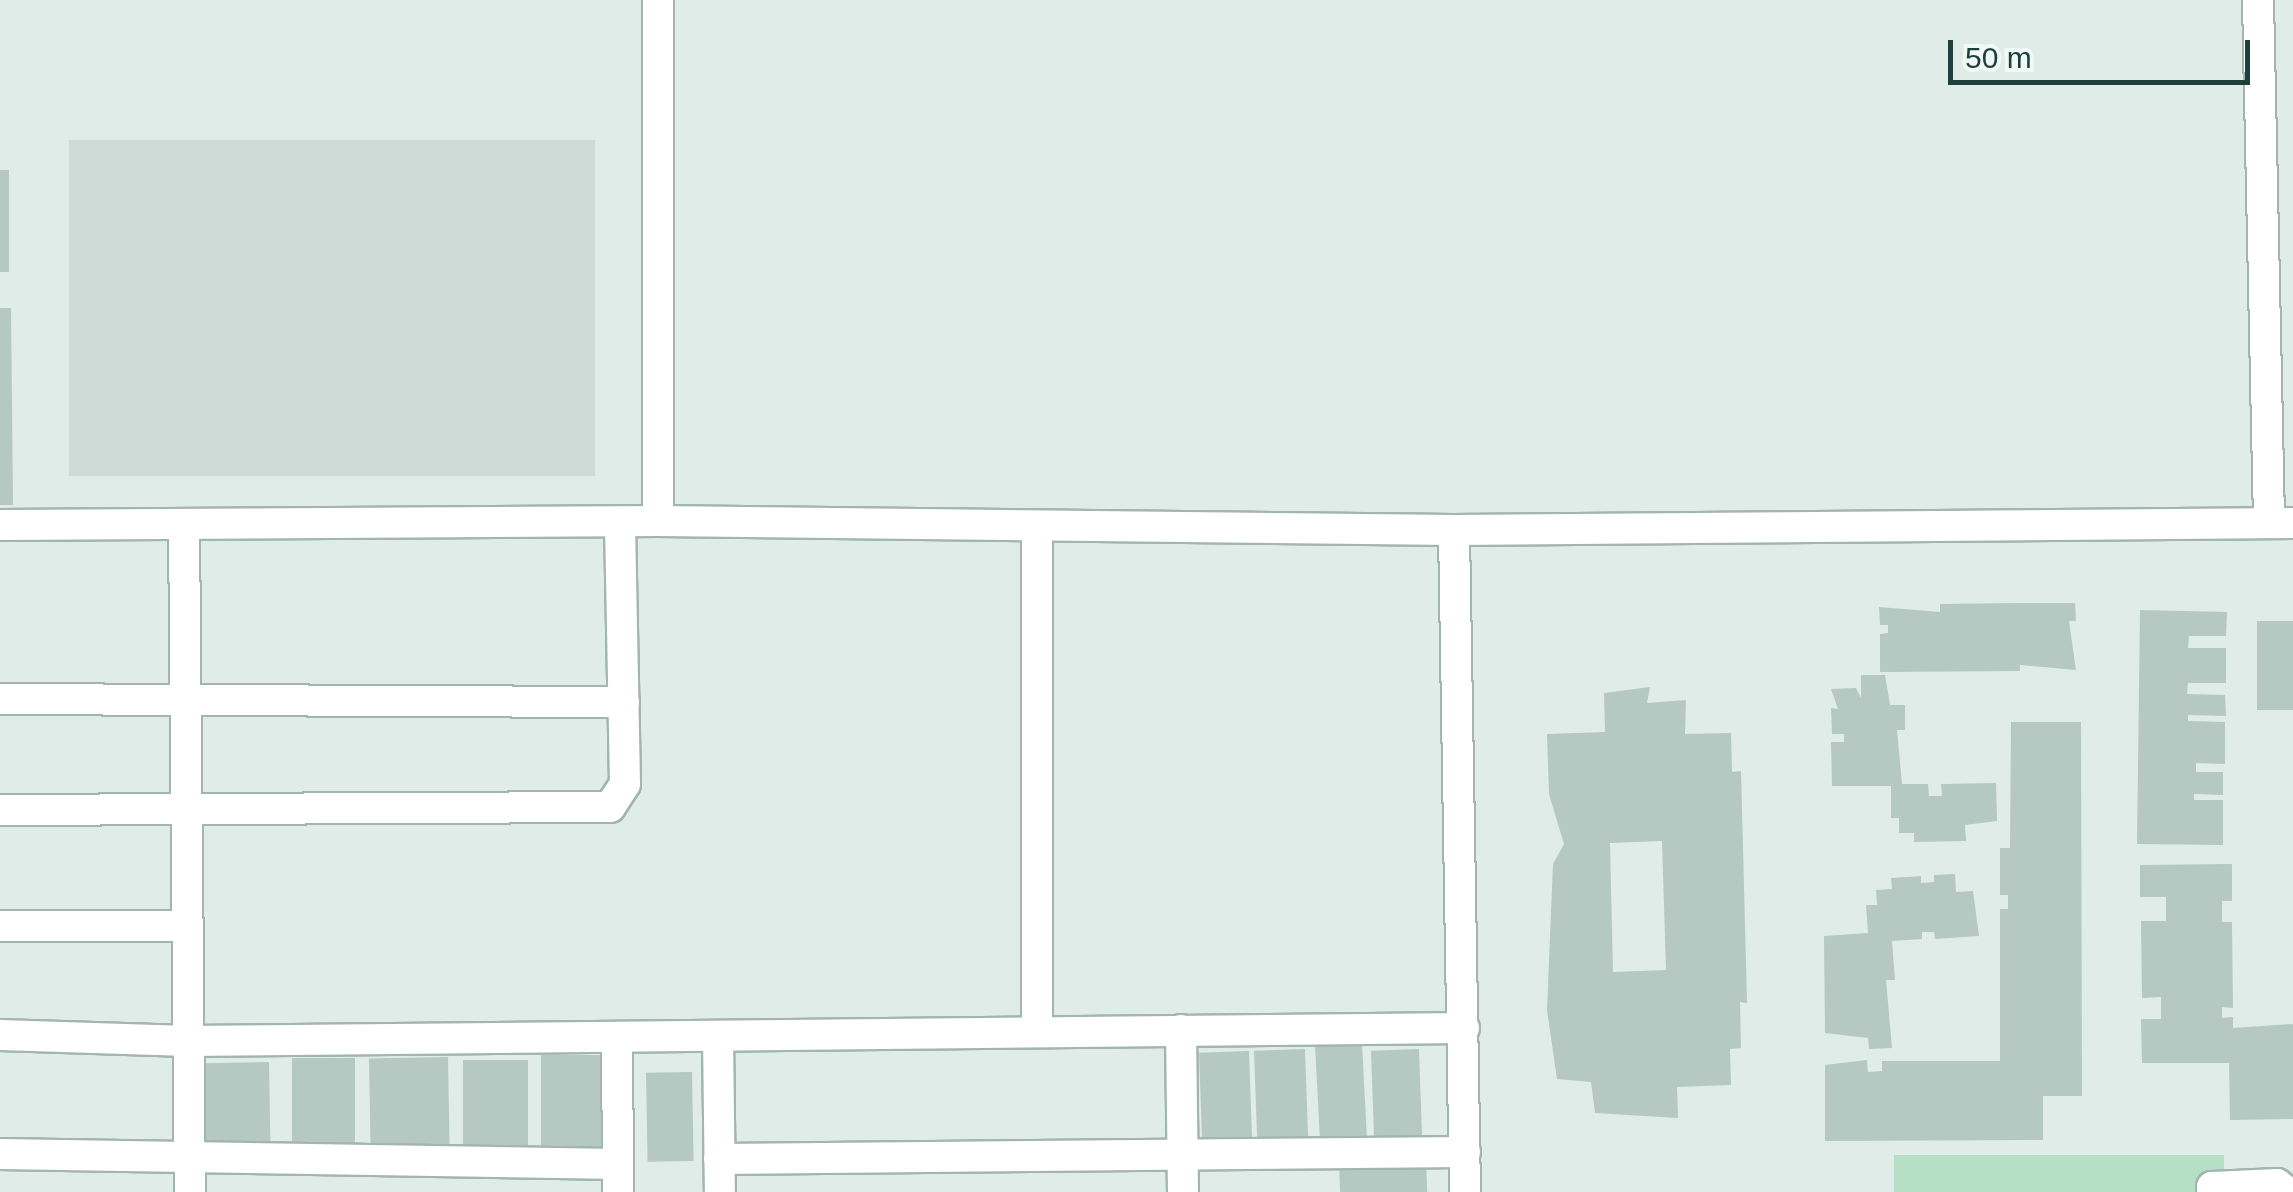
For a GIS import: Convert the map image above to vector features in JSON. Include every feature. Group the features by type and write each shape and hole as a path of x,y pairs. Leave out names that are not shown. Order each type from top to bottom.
{"street":[{"path":"658,0 658,521"},
{"path":"0,525 658,521 1038,529 1454,530 2281,523 2258,0"},
{"path":"0,810 186,813 610,807 625,784 620,522"},
{"path":"184,524 190,1192"},
{"path":"1037,1032 1038,529"},
{"path":"1454,530 1465,1192"},
{"path":"0,700 624,702"},
{"path":"0,926 188,926"},
{"path":"0,1036 188,1041 1464,1028"},
{"path":"1181,1030 1183,1192"},
{"path":"718,1036 720,1192"},
{"path":"0,1154 190,1157 618,1178 617,1037"},
{"path":"719,1159 1465,1152"},
{"path":"2212,1192 2276,1184 2287,1192"}],"shaded area":[{"path":"69,140 595,140 595,476 69,476"}],"green space":[{"path":"1894,1155 2224,1155 2224,1192 1894,1192"}],"building":[{"path":"0,170 9,170 9,272 0,272"},
{"path":"0,308 11,308 13,505 0,505"},
{"path":"2075,603 2076,621 2069,621 2076,670 2020,665 2020,671 1880,672 1880,634 1888,633 1888,625 1880,625 1879,607 1940,612 1940,604"},
{"path":"2140,610 2227,612 2226,636 2189,636 2188,648 2226,648 2226,683 2188,683 2187,694 2225,695 2226,716 2188,715 2188,721 2225,722 2225,764 2196,763 2196,772 2223,772 2223,795 2194,794 2194,800 2223,800 2223,845 2137,844"},
{"path":"2257,621 2293,621 2293,710 2257,710"},
{"path":"1861,675 1885,675 1890,705 1905,705 1905,730 1897,730 1902,784 1928,784 1929,796 1942,796 1941,784 1996,783 1997,821 1965,825 1966,841 1914,842 1914,833 1899,833 1899,818 1891,818 1891,786 1832,786 1831,742 1844,742 1844,734 1832,734 1831,708 1838,709 1831,689 1856,688 1861,698"},
{"path":"1650,687 1647,703 1686,700 1685,734 1731,733 1732,772 1741,771 1747,1003 1740,1002 1741,1048 1730,1049 1731,1085 1677,1087 1678,1118 1595,1113 1591,1082 1557,1079 1547,1010 1553,864 1564,844 1549,794 1547,734 1605,732 1604,693","holes":["1662,841 1666,970 1613,972 1610,843"]},
{"path":"2011,722 2081,722 2082,1096 2043,1096 2043,1140 1825,1141 1825,1065 1867,1060 1868,1072 1882,1071 1882,1061 2000,1061 2000,909 2008,909 2008,895 2000,895 2000,848 2010,848"},
{"path":"2232,864 2232,901 2222,901 2222,922 2232,922 2233,1008 2222,1007 2222,1018 2233,1017 2233,1028 2293,1024 2293,1119 2230,1120 2229,1063 2142,1063 2141,1019 2161,1019 2161,997 2142,998 2141,921 2166,921 2166,897 2140,897 2140,865"},
{"path":"1955,874 1956,892 1973,891 1979,936 1935,939 1934,932 1922,932 1922,939 1892,941 1895,980 1886,980 1892,1048 1869,1049 1868,1038 1825,1033 1824,936 1868,933 1866,905 1877,905 1876,890 1892,889 1891,878 1921,876 1921,883 1934,882 1934,875"},
{"path":"1362,1044 1367,1144 1320,1146 1315,1046"},
{"path":"1305,1049 1309,1152 1258,1154 1254,1051"},
{"path":"1419,1049 1422,1144 1374,1146 1371,1051"},
{"path":"1249,1051 1252,1151 1203,1153 1199,1053"},
{"path":"541,1055 605,1055 605,1150 541,1150"},
{"path":"448,1057 450,1152 371,1153 369,1058"},
{"path":"292,1058 355,1058 355,1150 292,1150"},
{"path":"463,1060 528,1060 528,1147 463,1147"},
{"path":"269,1062 271,1151 205,1152 203,1063"},
{"path":"692,1072 694,1161 648,1162 646,1073"},
{"path":"1426,1159 1427,1192 1340,1192 1339,1162"}]}
